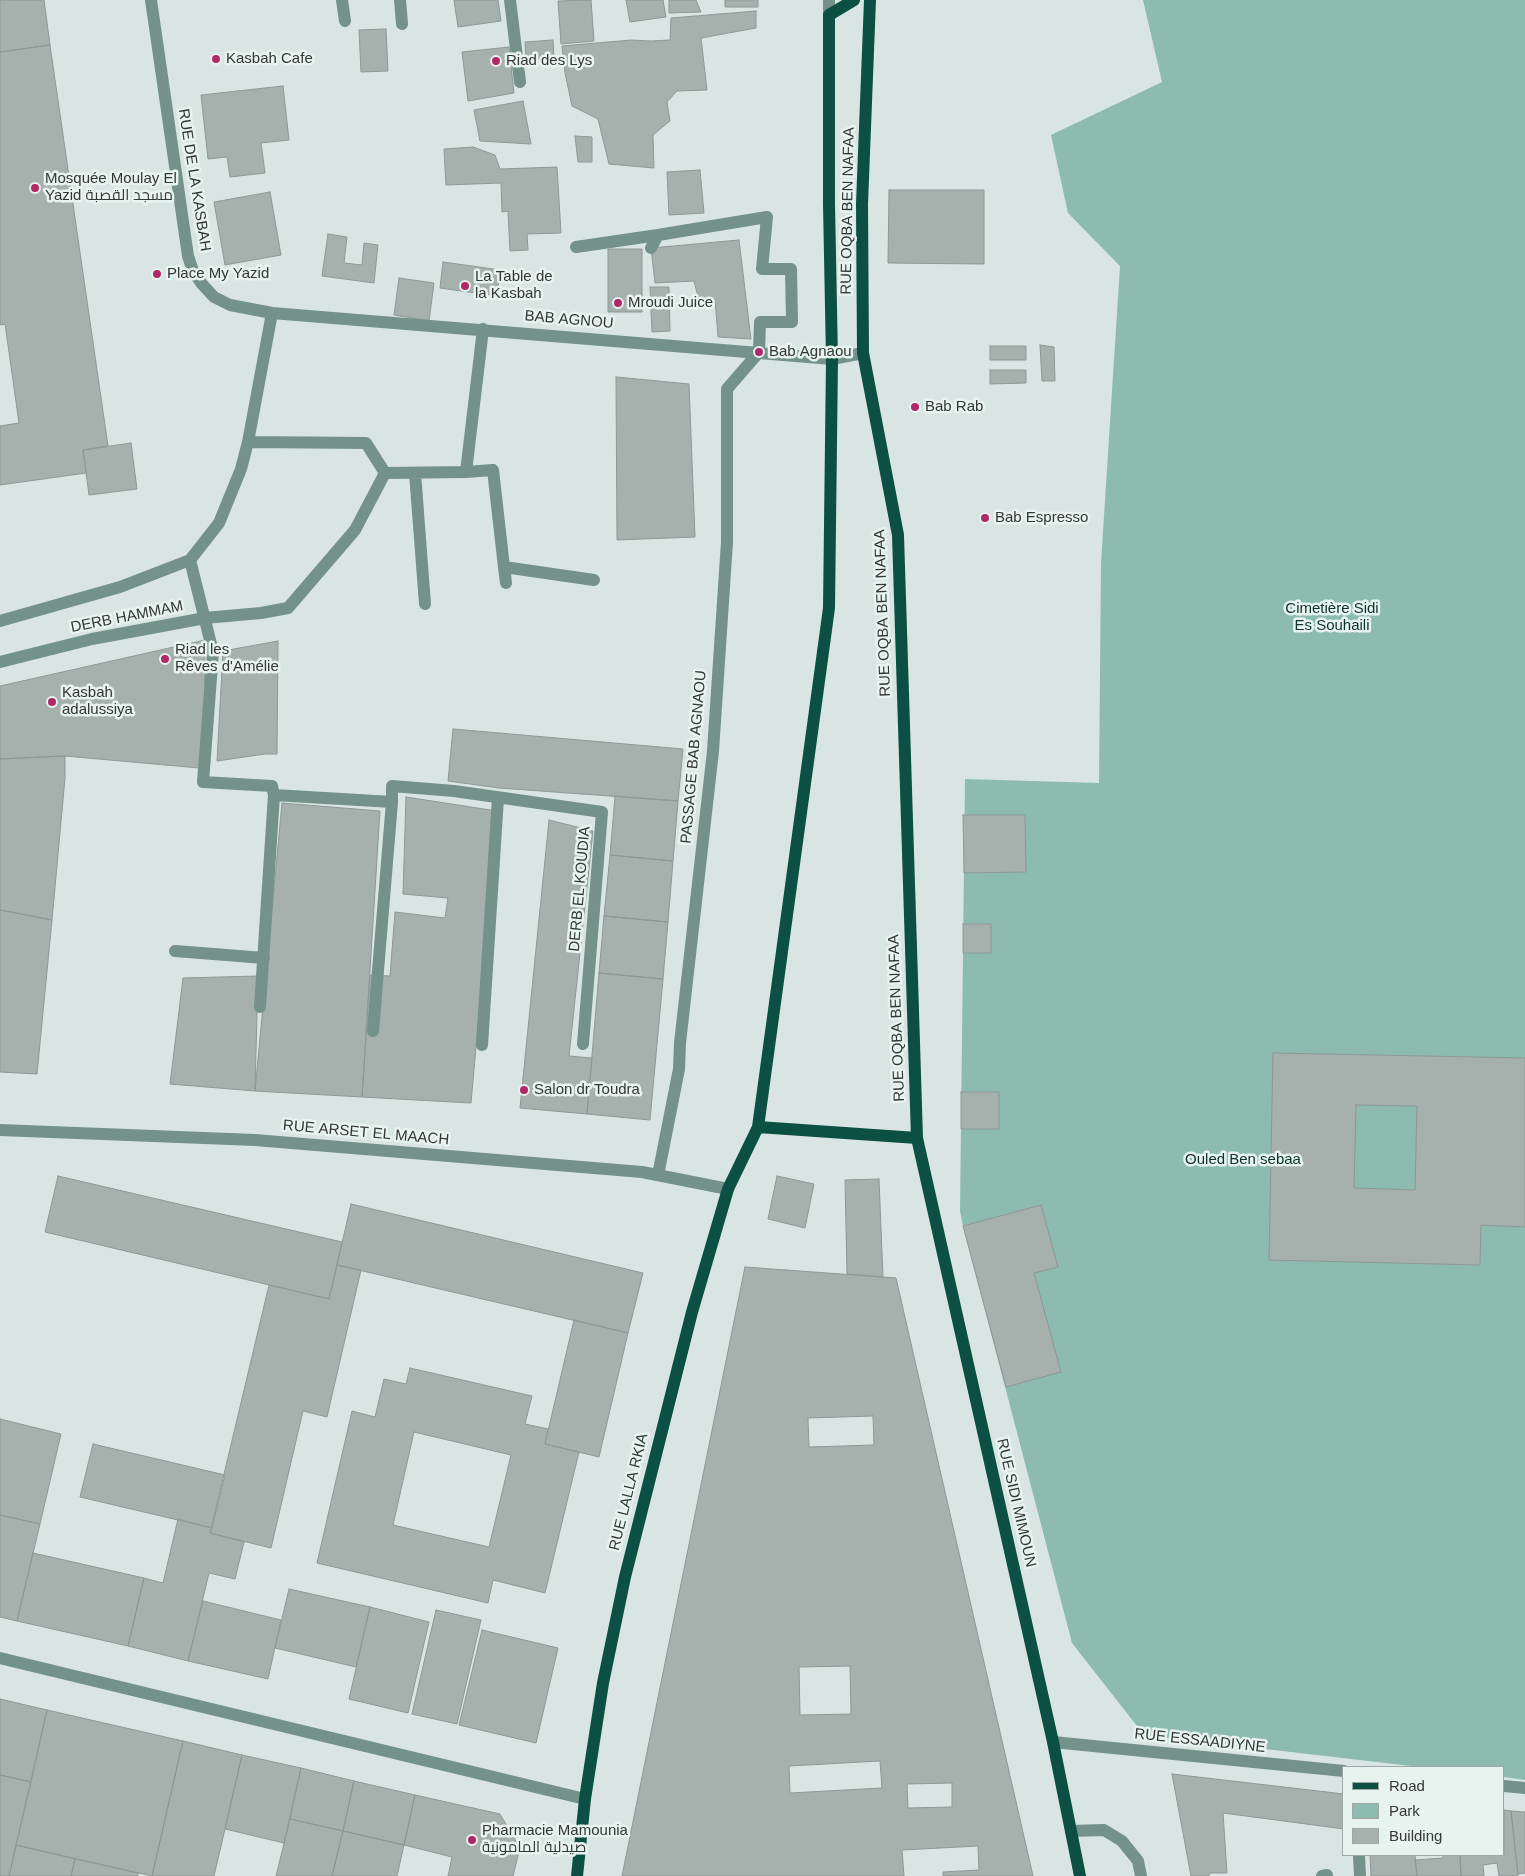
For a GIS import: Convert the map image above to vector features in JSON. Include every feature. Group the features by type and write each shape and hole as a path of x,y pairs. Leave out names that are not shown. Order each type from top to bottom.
{"main road":[{"path":"829,15 854,0"},
{"name":"RUE OQBA BEN NAFAA","path":"870,0 862,204 863,353 898,535 917,1138"},
{"name":"RUE OQBA BEN NAFAA","path":"758,1127 829,608 832,359 828,204 829,15"},
{"path":"758,1127 917,1138"},
{"name":"RUE LALLA RKIA","path":"577,1876 585,1799 603,1683 625,1577 692,1312 728,1189 758,1127"},
{"name":"RUE SIDI MIMOUN","path":"917,1138 1053,1742 1080,1876"}],"street":[{"name":"RUE DE LA KASBAH","path":"151,0 188,256 193,271 214,297 230,305 272,313"},
{"path":"342,0 345,21"},
{"path":"400,0 402,24"},
{"path":"510,0 520,82"},
{"name":"RUE OQBA BEN NAFAA","path":"829,0 829,15"},
{"path":"576,247 767,217 762,269 791,269 792,322 760,322 759,352"},
{"path":"651,248 658,235"},
{"name":"BAB AGNOU","path":"272,313 832,359 863,353"},
{"path":"0,621 120,587 190,560 219,523 242,469 272,313"},
{"path":"466,472 482,329"},
{"name":"PASSAGE BAB AGNAOU","path":"658,1175 679,1070 680,1042 714,751 727,542 726,389 759,352"},
{"path":"248,442 366,443 384,474 493,470 506,583"},
{"path":"415,473 425,604"},
{"name":"DERB HAMMAM","path":"0,662 92,639 205,618 261,613 288,608 355,530 384,474"},
{"path":"190,560 213,652 203,782 272,786 274,795 260,1007"},
{"path":"504,567 594,580"},
{"name":"DERB EL KOUDIA","path":"373,1032 392,786 454,791 602,812 583,1044"},
{"path":"274,795 392,802"},
{"path":"482,1045 498,798"},
{"path":"175,951 264,958"},
{"name":"RUE ARSET EL MAACH","path":"0,1130 255,1140 642,1172 728,1189"},
{"path":"0,1658 585,1799"},
{"name":"RUE ESSAADIYNE","path":"1053,1742 1342,1771"},
{"path":"1505,1786 1525,1788"},
{"path":"1071,1831 1104,1830 1122,1841 1138,1862 1141,1876"},
{"path":"1359,1856 1360,1876"}],"green space":[{"path":"1143,0 1525,0 1525,1780 1505,1777 1505,1766 1411,1766 1144,1735 1072,1643 963,1226 960,1211 965,779 1099,783 1101,563 1120,266 1068,213 1051,135 1162,82"}],"building":[{"path":"0,0 44,0 50,45 0,52"},
{"path":"454,0 498,0 501,21 458,27"},
{"path":"591,0 594,41 561,44 558,1"},
{"path":"626,0 663,0 666,17 630,22"},
{"path":"669,0 696,0 701,12 669,13"},
{"path":"725,0 758,0 758,7 725,7"},
{"path":"756,11 756,28 701,38 707,90 677,91 667,102 670,121 653,135 654,168 609,164 598,119 572,106 562,46 631,40 670,40 671,18"},
{"path":"386,29 388,71 361,72 359,30"},
{"path":"553,40 554,58 526,60 525,42"},
{"name":"Mosquée Moulay El Yazid مسجد القصبة","path":"50,45 108,446 83,450 86,473 0,485 0,426 19,423 5,324 0,325 0,52"},
{"path":"509,47 514,93 468,101 462,52"},
{"path":"283,86 289,140 261,143 265,173 230,177 227,157 208,159 201,95"},
{"path":"523,101 531,144 480,141 474,110"},
{"path":"575,136 592,137 592,162 578,162"},
{"path":"473,147 495,155 500,169 557,167 561,233 527,234 528,250 510,251 508,211 502,212 501,183 446,185 444,149"},
{"path":"700,170 704,213 669,215 667,172"},
{"path":"889,190 984,190 984,264 888,263"},
{"path":"270,192 281,255 225,265 214,202"},
{"path":"328,234 347,237 344,263 362,265 364,243 378,245 374,283 322,276"},
{"path":"739,240 751,339 718,337 715,300 699,301 694,281 655,283 651,248"},
{"path":"608,249 642,249 642,312 608,312"},
{"path":"443,262 500,270 497,296 440,288"},
{"path":"399,278 434,283 429,321 394,315"},
{"path":"650,287 669,287 670,331 652,332"},
{"path":"1040,345 1054,347 1055,381 1042,381"},
{"path":"990,346 1026,346 1026,360 990,360"},
{"path":"990,370 1026,370 1026,383 990,384"},
{"path":"616,377 689,384 695,537 617,540"},
{"path":"131,443 137,489 89,495 83,450"},
{"path":"205,640 204,753 199,768 65,756 0,759 0,686"},
{"path":"278,641 277,754 217,761 223,651"},
{"path":"453,729 683,749 678,801 499,788 448,781"},
{"path":"65,756 65,778 52,920 0,910 0,759"},
{"path":"615,796 678,801 673,861 610,855"},
{"path":"406,797 497,811 471,1103 362,1097 370,975 390,976 395,912 445,918 448,898 403,894"},
{"path":"282,803 380,811 362,1097 255,1091"},
{"path":"963,815 1025,815 1026,872 964,873"},
{"path":"549,820 593,831 569,1056 592,1058 587,1114 520,1108"},
{"path":"610,855 673,861 668,922 604,916"},
{"path":"0,910 52,920 37,1074 0,1072"},
{"path":"604,916 668,922 663,979 599,973"},
{"path":"963,924 991,924 991,953 963,953"},
{"path":"599,973 663,979 650,1120 587,1114"},
{"path":"258,976 255,1091 170,1084 183,978"},
{"path":"1273,1053 1525,1058 1525,1227 1481,1225 1480,1265 1269,1260","holes":["1356,1105 1417,1106 1415,1190 1354,1188"]},
{"path":"961,1092 999,1092 999,1129 961,1129"},
{"path":"58,1176 342,1242 329,1299 45,1232"},
{"path":"777,1176 814,1184 805,1228 768,1219"},
{"path":"879,1179 883,1277 847,1274 845,1180"},
{"path":"351,1204 643,1273 628,1333 337,1265"},
{"path":"1041,1205 1058,1267 1034,1273 1061,1372 1006,1387 963,1226"},
{"path":"337,1265 361,1270 327,1417 303,1411 271,1548 210,1533 269,1285 329,1299"},
{"path":"745,1267 896,1278 1033,1876 943,1876 943,1872 979,1870 978,1846 902,1850 904,1876 622,1876","holes":["873,1416 874,1445 809,1447 808,1418","850,1666 851,1714 800,1715 799,1667","880,1761 882,1788 790,1793 789,1766","952,1783 952,1807 908,1808 907,1784"]},
{"path":"574,1320 628,1333 599,1457 545,1444"},
{"path":"410,1368 532,1396 525,1424 548,1429 545,1444 579,1452 545,1593 493,1580 488,1603 317,1563 352,1411 375,1417 384,1379 406,1384","holes":["414,1432 511,1455 489,1547 393,1525"]},
{"path":"0,1419 61,1434 40,1524 0,1515"},
{"path":"93,1444 225,1475 212,1528 80,1497"},
{"path":"0,1515 40,1524 17,1621 0,1617"},
{"path":"178,1519 212,1528 210,1533 244,1542 235,1579 209,1573 188,1661 128,1646 144,1578 163,1583"},
{"path":"33,1553 144,1578 128,1646 17,1621"},
{"path":"289,1589 370,1607 356,1667 275,1648"},
{"path":"203,1601 281,1620 268,1679 188,1661"},
{"path":"370,1607 429,1622 408,1713 349,1699"},
{"path":"436,1610 481,1620 457,1724 412,1714"},
{"path":"482,1630 558,1648 536,1743 459,1725"},
{"path":"0,1699 47,1710 31,1782 0,1775"},
{"path":"47,1710 183,1741 152,1876 16,1845"},
{"path":"183,1741 242,1755 214,1876 152,1876"},
{"path":"242,1755 301,1768 284,1843 225,1829"},
{"path":"301,1768 354,1781 343,1831 290,1819"},
{"path":"1172,1774 1342,1794 1342,1829 1223,1813 1227,1873 1191,1876"},
{"path":"0,1775 31,1782 9,1876 0,1876"},
{"path":"354,1781 415,1795 404,1845 343,1831"},
{"path":"415,1795 500,1814 520,1848 513,1876 448,1876 452,1857 404,1845"},
{"path":"1505,1810 1511,1811 1518,1876 1499,1876 1497,1863 1483,1865 1484,1876 1461,1876 1460,1856 1505,1856"},
{"path":"1511,1811 1525,1812 1525,1873 1518,1874"},
{"path":"290,1819 343,1831 332,1876 276,1876"},
{"path":"343,1831 404,1845 397,1876 332,1876"},
{"path":"16,1845 75,1859 71,1876 9,1876"},
{"path":"1370,1856 1415,1856 1417,1876 1371,1876"},
{"path":"1443,1856 1460,1856 1461,1876 1417,1876 1415,1860 1443,1858"},
{"path":"75,1859 138,1873 138,1876 71,1876"}],"place":[{"name":"Kasbah Cafe","path":"216,59"},
{"name":"Riad des Lys","path":"496,61"},
{"name":"Mosquée Moulay El Yazid مسجد القصبة","path":"35,188"},
{"name":"Place My Yazid","path":"157,274"},
{"name":"La Table de la Kasbah","path":"465,286"},
{"name":"Mroudi Juice","path":"618,303"},
{"name":"Bab Agnaou","path":"759,352"},
{"name":"Bab Rab","path":"915,407"},
{"name":"Bab Espresso","path":"985,518"},
{"name":"Riad les Rêves d'Amélie","path":"165,659"},
{"name":"Kasbah adalussiya","path":"52,702"},
{"name":"Salon dr Toudra","path":"524,1090"},
{"name":"Pharmacie Mamounia صيدلية المامونية","path":"472,1840"}],"park label":[{"name":"Cimetière Sidi Es Souhaili","path":"1332,618"},
{"name":"Ouled Ben sebaa","path":"1243,1160"}]}
